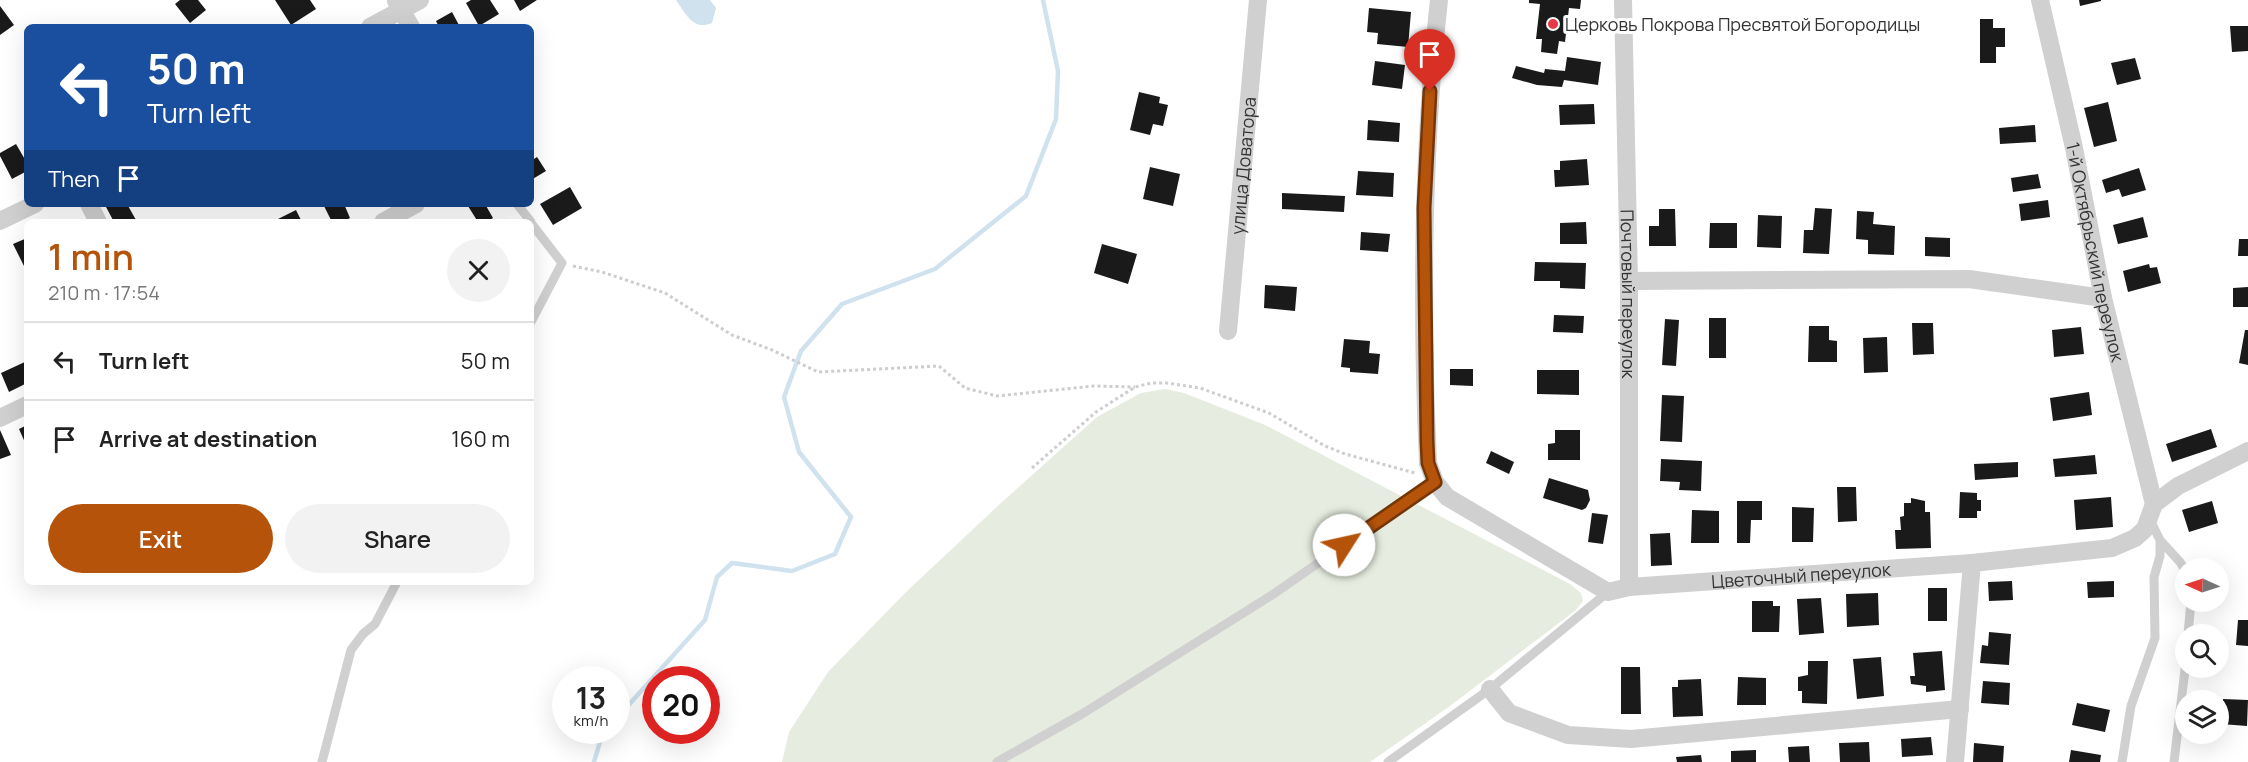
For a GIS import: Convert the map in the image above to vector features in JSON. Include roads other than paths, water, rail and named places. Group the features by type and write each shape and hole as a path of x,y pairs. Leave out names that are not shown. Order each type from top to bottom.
{"street":[{"path":"374,24 398,5 420,0"},
{"name":"улица Доватора","path":"1228,331 1258,0"},
{"path":"1439,0 1431,68 1424,208 1428,463 1435,482 1447,497 1608,592"},
{"name":"Почтовый переулок","path":"1623,0 1629,280 1629,587"},
{"name":"1-й Октябрьский переулок","path":"2040,0 2074,148 2103,298 2152,511"},
{"path":"398,5 409,24"},
{"path":"0,221 29,207"},
{"path":"389,219 411,207"},
{"path":"1629,280 1969,279 2103,298"},
{"path":"0,418 24,406"},
{"name":"Цветочный переулок","path":"1608,592 1629,587 1972,563 2112,548 2135,538 2145,529 2152,511 2178,486 2248,451"},
{"path":"1955,762 1972,563"},
{"path":"1490,689 1509,712 1568,735 1631,739 1959,709"}],"lane":[{"path":"519,207 529,219"},
{"path":"534,226 562,263 534,316"},
{"path":"997,762 1082,714 1272,595 1435,482"},
{"path":"2122,762 2131,706 2155,638 2154,577 2160,556 2160,540 2152,511"},
{"path":"2160,540 2176,558"},
{"path":"322,762 351,650 363,634 375,624 395,585"},
{"path":"1388,762 1490,689 1608,592"},
{"path":"2174,762 2184,678"}],"water":[{"path":"676,0 710,0 716,8 712,23 700,25 695,23"}],"waterway":[{"path":"630,703 705,620 717,577 732,563 792,571 835,554 851,517 799,452 784,397 801,351 842,304 935,269 1026,196 1056,119 1058,71 1043,0"},
{"path":"594,762 599,744"}],"place":[{"name":"Церковь Покрова Пресвятой Богородицы","path":"1553,24"}]}
